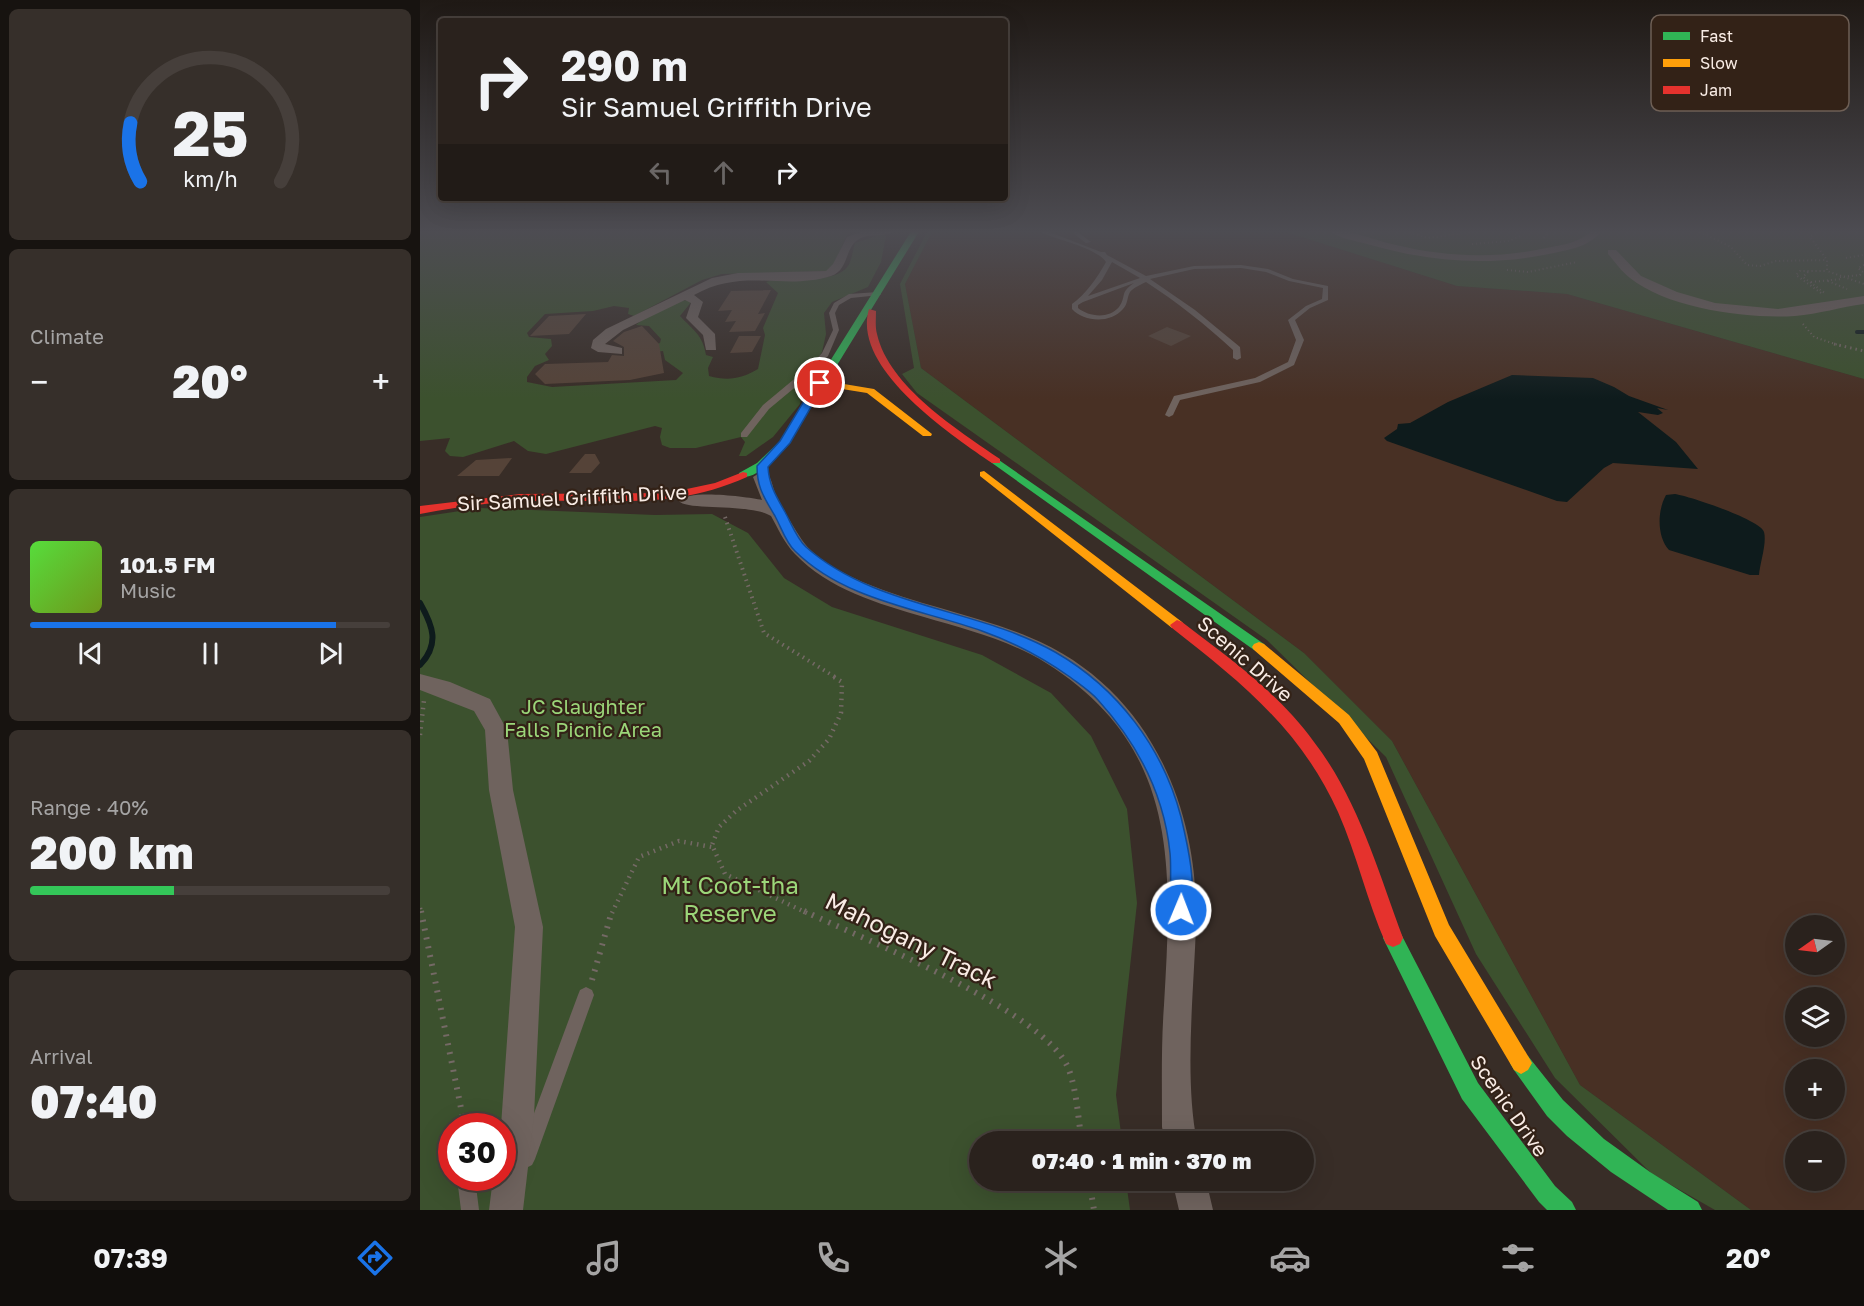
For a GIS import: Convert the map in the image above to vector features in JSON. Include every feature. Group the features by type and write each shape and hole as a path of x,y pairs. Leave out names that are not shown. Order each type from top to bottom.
{"main road":[{"path":"581,498 653,504 687,501 726,492 792,454 841,377 882,286"},
{"name":"Sir Samuel Griffith Drive","path":"420,510 487,499 581,498 689,492 762,472 784,443 878,294"},
{"name":"Scenic Drive","path":"872,311 869,324 871,332 903,389"},
{"name":"Scenic Drive","path":"874,371 888,375 969,442 1269,654 1344,719 1371,756 1442,930 1526,1071 1554,1107 1588,1141 1650,1186 1690,1210"},
{"path":"820,383 841,377 873,392 940,443"},
{"name":"Scenic Drive","path":"968,463 1258,689 1309,746 1344,808 1399,955 1470,1091 1547,1194 1564,1210"}],"street":[{"path":"617,351 602,350 598,348 598,343 615,328 659,310 685,294 703,286"},
{"path":"1656,286 1673,294 1731,309 1765,314 1798,312 1830,301 1864,300"},
{"path":"685,294 697,302 692,318 709,334 711,347"},
{"path":"762,472 779,513 799,548 823,566 871,592 988,628 1050,656 1102,693 1136,734 1154,764 1169,804 1178,838 1182,876 1177,1033 1179,1131"},
{"name":"Sir Samuel Griffith Drive","path":"687,501 754,505 771,508 779,513"},
{"path":"424,683 482,705 496,730 501,790 529,927 518,1116 506,1210"},
{"path":"1192,1191 1196,1210"}],"lane":[{"path":"1081,301 1092,286"},
{"path":"1119,286 1075,304 1075,309 1085,316 1113,314 1123,305 1128,290 1134,286"},
{"path":"1157,286 1213,326 1237,349 1237,358"},
{"path":"1169,415 1177,398 1257,380 1291,363 1300,340 1291,320 1308,307 1325,300 1326,286"},
{"path":"744,435 766,407 814,367 825,354 836,330 832,313 836,304 849,296 878,294"},
{"path":"506,1210 586,995"},
{"path":"468,1191 470,1210"}],"path":[{"path":"1813,286 1830,301"},
{"path":"1813,286 1830,301"},
{"path":"1798,312 1804,316 1802,323 1809,336 1823,343 1864,351"},
{"path":"586,995 599,963 614,906 639,857 679,841 712,847 715,832 733,814 811,760 831,735 845,700 842,682 764,633 755,611 724,508"},
{"path":"420,735 424,683"},
{"name":"Mahogany Track","path":"712,847 725,874 984,996 1040,1032 1069,1069 1080,1131"},
{"path":"420,908 462,1113"},
{"path":"1091,1191 1094,1210"}],"shaded area":[{"path":"905,286 1463,286 1567,294 1864,379 1864,1210 1751,1210 1580,1085 1392,741 1304,653 921,368"},
{"path":"1512,375 1593,378 1629,396 1668,410 1657,408 1663,413 1658,415 1638,412 1676,442 1698,469 1613,463 1604,468 1567,502 1557,501 1384,438 1397,429 1398,424 1410,423 1448,402"},
{"path":"1675,494 1724,509 1760,527 1764,532 1765,542 1759,575 1750,575 1669,550 1660,531 1660,516 1666,495"}],"green space":[{"path":"420,286 690,286 634,316 628,314 629,308 614,306 593,311 545,314 527,333 529,337 551,339 552,346 545,354 549,360 535,366 527,377 527,382 552,387 676,380 683,373 665,360 663,351 647,353 641,350 660,343 661,339 649,326 636,325 662,307 686,300 692,301 680,316 700,338 706,355 713,357 708,368 709,376 740,377 758,369 765,335 763,328 778,293 771,286 868,286 832,302 824,313 826,334 822,352 807,377 800,404 773,437 746,456 739,456 745,442 741,437 696,448 670,448 662,445 660,437 662,428 655,426 546,454 528,451 514,441 463,457 450,456 445,451 450,438 420,441"},
{"path":"900,286 905,286 921,368 1304,653 1392,741 1580,1085 1751,1210 1715,1210 1652,1174 1555,1078 1476,954 1386,757 1267,640 917,393 902,374 914,368"},
{"path":"1463,286 1864,286 1864,379 1567,294"},
{"name":"Mt Coot-tha Reserve","path":"480,508 655,515 712,514 748,533 784,578 832,607 982,655 1051,693 1091,736 1127,809 1137,903 1116,1095 1121,1131 969,1131 969,1191 1127,1191 1130,1210 420,1210 420,517"}],"building":[{"path":"771,290 758,314 765,313 755,331 729,332 736,321 725,322 732,310 718,311 731,291"},
{"path":"586,314 569,334 530,336 549,316"},
{"path":"642,326 659,344 664,373 630,380 545,384 535,374 545,364 608,362 612,355 624,356 624,347 613,341 624,332"},
{"path":"1167,327 1191,336 1171,346 1148,336"},
{"path":"739,336 761,336 752,352 730,353"},
{"path":"585,454 595,454 600,463 591,473 569,473"},
{"path":"512,458 499,476 457,476 476,460"}],"waterway":[{"path":"1857,332 1864,332"},
{"path":"420,603 428,619 432,635 430,650 420,665"}],"traffic: fast":[{"path":"743,475 761,465 784,443 881,286"},
{"path":"996,461 1259,647"},
{"path":"1393,938 1470,1091 1547,1194 1564,1210"},
{"path":"1521,1063 1555,1108 1596,1147 1642,1180 1690,1210"}],"traffic: slow":[{"path":"820,383 870,391 927,434"},
{"path":"984,474 1177,625"},
{"path":"1259,647 1344,719 1371,756 1442,930 1521,1063"}],"traffic: jam":[{"path":"872,311 872,333 880,356 895,377 935,417 996,461"},
{"path":"420,510 477,501 520,498 668,497 719,486 743,475"},
{"path":"1177,625 1264,696 1309,746 1336,790 1347,814 1393,938"}],"route":[{"path":"820,383 784,443 762,466 763,484 799,548 804,554 834,573 871,592 988,628 1018,640 1076,672 1102,693 1136,734 1154,764 1169,804 1178,838 1182,876 1181,910"}],"park label":[{"name":"JC Slaughter Falls Picnic Area","path":"583,718"}]}
